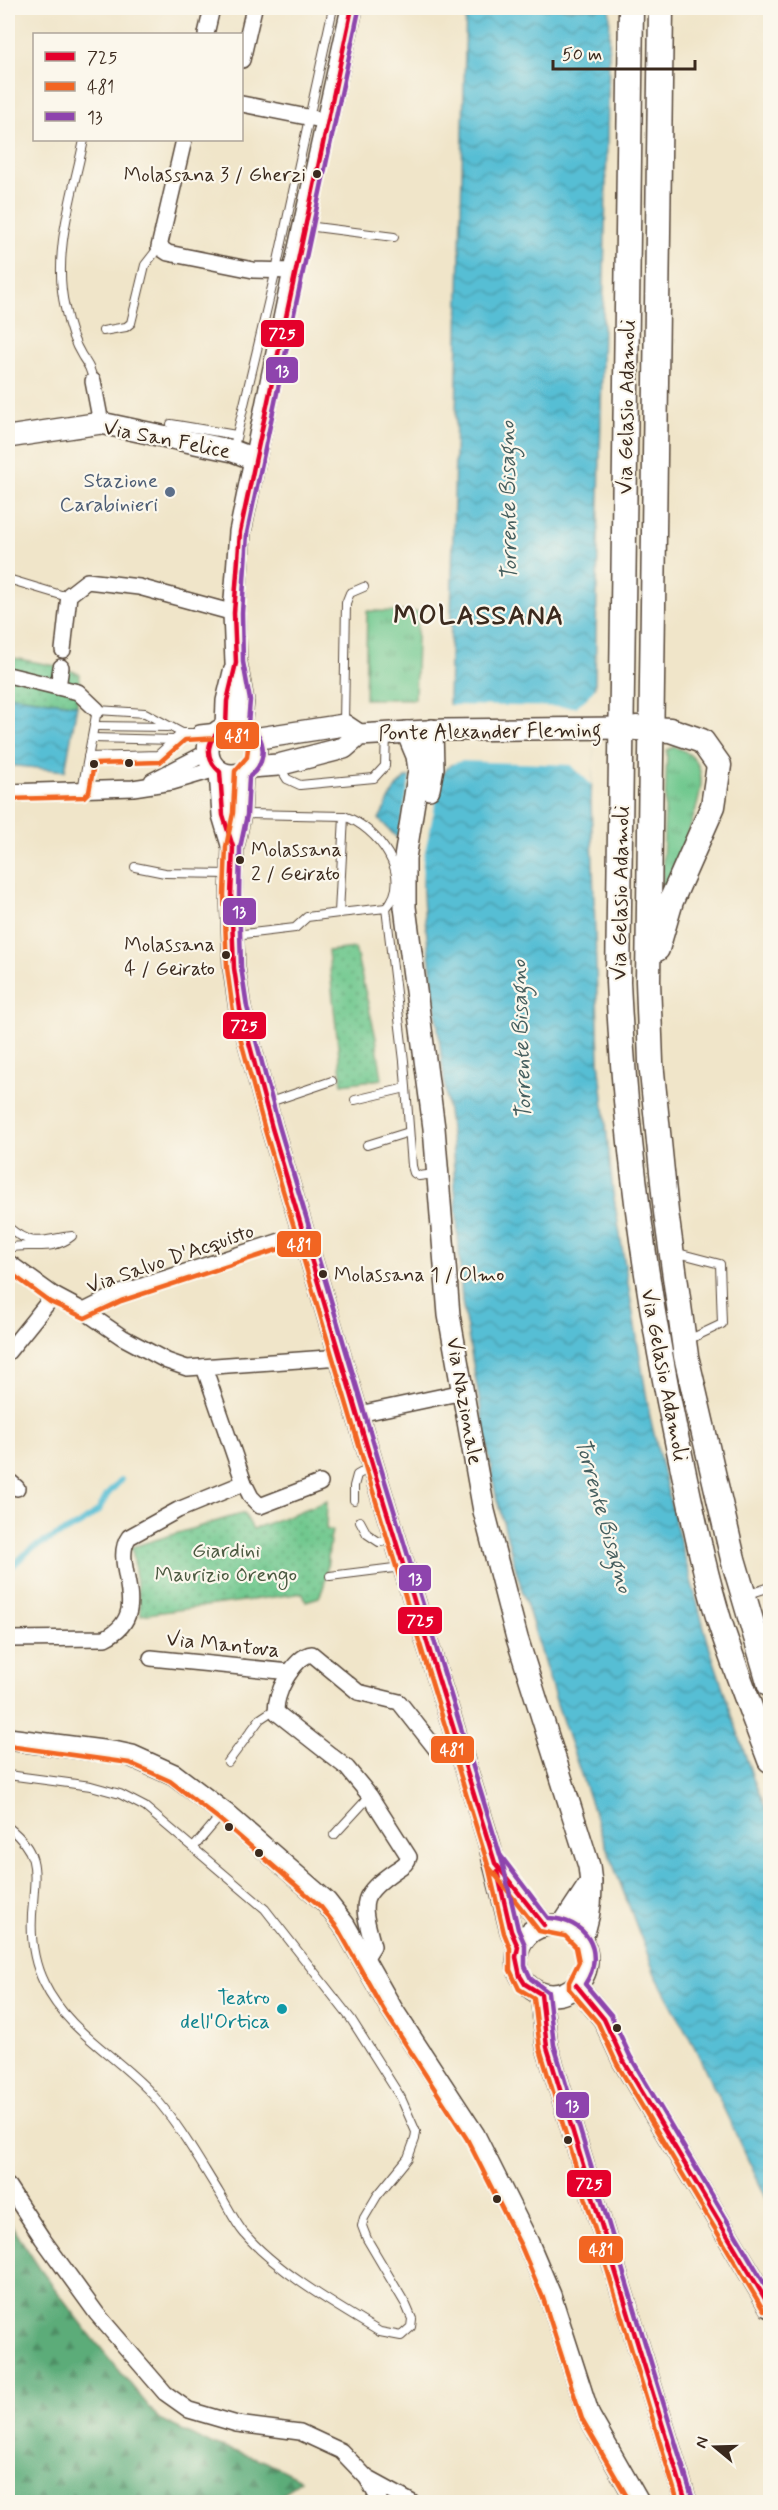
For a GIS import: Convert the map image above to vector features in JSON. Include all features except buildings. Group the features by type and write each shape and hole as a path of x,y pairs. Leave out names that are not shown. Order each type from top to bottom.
{"main road":[{"path":"233,847 223,815 223,744 227,701 236,663 234,613 240,532 285,271 305,226 318,119 352,8"},
{"name":"Via Gelasio Adamoli","path":"631,8 611,728 622,1071 639,1226 660,1361 697,1536 720,1623 771,1760"},
{"name":"Via Gelasio Adamoli","path":"662,8 648,981 651,1062 671,1251 684,1341 731,1547 771,1685"},
{"name":"Via San Felice","path":"8,437 101,423 235,443 254,459"},
{"path":"611,728 652,727 670,730 702,741 719,765 712,806 671,901 648,981"},
{"name":"Ponte Alexander Fleming","path":"352,730 344,748 278,765 246,770 230,776 223,744 352,730 386,733 438,730 611,728"},
{"name":"Via Nazionale","path":"396,908 433,768 438,730"},
{"name":"Via Nazionale","path":"407,732 417,756 418,770 396,908 434,1128 449,1315 484,1511 517,1638 582,1843 591,1882 590,1919 581,1940"},
{"path":"223,744 257,753 246,770 233,847 234,968 240,1009 372,1467 495,1863 511,1931 518,1947"},
{"path":"8,1739 132,1756 174,1775 224,1813 326,1902 344,1925 391,2008 479,2145 528,2243 546,2285 589,2416 638,2502"},
{"path":"495,1863 553,1925 573,1931 581,1940 587,1955 585,1972 576,1986 561,1994 541,1994 525,1984 520,1976 516,1957 518,1947 528,1933 553,1925 591,1882"},
{"path":"576,1986 604,2019 623,2060 771,2307"},
{"path":"541,1994 547,2047 686,2502"}],"street":[{"path":"206,33 212,8"},
{"path":"243,56 254,8"},
{"path":"243,104 318,119"},
{"path":"184,141 159,247 168,253 229,266 253,270 285,271"},
{"path":"93,381 101,423"},
{"path":"63,650 69,595 80,585 94,580 139,587 234,613"},
{"path":"58,687 61,667"},
{"path":"8,675 78,692 96,710"},
{"path":"8,792 138,788 223,744"},
{"name":"Via Salvo D'Acquisto","path":"84,1311 118,1294 305,1233"},
{"path":"8,1262 54,1295 84,1311 122,1337 167,1361 188,1368 341,1357"},
{"path":"8,1352 54,1295"},
{"path":"204,1367 244,1483 251,1497 260,1506 320,1483"},
{"path":"358,1414 463,1392"},
{"path":"8,1639 105,1638 114,1633 122,1626 130,1604 123,1553 123,1544 129,1537 178,1510 244,1483"},
{"name":"Via Mantova","path":"275,1709 276,1700 290,1672 301,1657 312,1654 358,1692 403,1705 436,1749 458,1748"},
{"name":"Via Mantova","path":"151,1658 290,1672"},
{"path":"275,1709 281,1718 347,1768 370,1796 409,1857 408,1862 374,1886 368,1894 364,1914 373,1946 362,1958"},
{"path":"8,2186 97,2314 165,2393 189,2410 237,2424 300,2432 341,2451 367,2478 380,2502"},
{"path":"367,2478 411,2502"}],"lane":[{"path":"171,424 235,443 285,271 318,119 333,8"},
{"path":"84,141 60,271 66,311 82,356 90,365 93,381"},
{"path":"305,226 394,237"},
{"path":"103,331 126,327 131,323 144,265 159,247"},
{"path":"8,579 61,595 69,595"},
{"path":"352,730 346,603 350,593 364,587"},
{"path":"82,790 96,710 144,713 183,733 223,744"},
{"path":"94,726 170,727"},
{"path":"88,757 158,755 183,733"},
{"path":"278,765 287,779 300,785 374,778 385,766 386,733"},
{"path":"92,738 175,740"},
{"path":"240,814 344,816 359,823 381,841 391,858 394,872 394,893 391,902 396,908 412,1166 414,1173 419,1176 437,1174"},
{"path":"339,913 344,816"},
{"path":"135,867 165,873 232,874"},
{"path":"234,936 295,928 307,917 396,908"},
{"path":"266,1103 332,1081"},
{"path":"355,1100 406,1088"},
{"path":"367,1145 409,1132"},
{"path":"8,1227 17,1235 34,1243 72,1236 51,1247 18,1245 8,1248"},
{"path":"671,1251 720,1264 722,1324 684,1341"},
{"path":"354,1500 357,1474 372,1467"},
{"path":"360,1521 367,1533 379,1542 395,1540"},
{"path":"330,1576 404,1567"},
{"path":"744,1596 771,1587"},
{"path":"228,1762 260,1719 275,1709"},
{"path":"8,1774 91,1786 120,1794 145,1807 266,1909 351,2019 401,2098 414,2124 415,2139 401,2169 377,2196 362,2226 371,2248 410,2313 411,2326 401,2336 381,2332 346,2311 293,2275 244,2233 172,2117 137,2078 88,2039 59,2008 43,1982 32,1943 36,1868 30,1851 20,1837 8,1827"},
{"path":"334,1835 370,1796"},
{"path":"194,1847 224,1813"}],"green space":[{"path":"367,611 418,612 415,699 365,699"},
{"path":"8,657 61,667 80,674 77,705 8,695"},
{"path":"674,747 687,753 695,761 700,771 700,794 668,887 662,889 667,750"},
{"path":"355,948 376,1038 382,1079 342,1084 328,951"},
{"name":"Giardini Maurizio Orengo","path":"327,1501 326,1529 332,1531 325,1582 319,1597 306,1601 303,1593 141,1615 132,1547 244,1513 253,1529"},
{"path":"8,2220 40,2269 159,2419 209,2443 264,2461 300,2479 275,2502 8,2502"}],"water":[{"name":"Torrente Bisagno","path":"466,8 610,8 591,801 599,1060 613,1192 650,1417 675,1522 710,1649 753,1778 770,1819 770,2206 695,2048 655,1974 601,1833 557,1704 517,1573 496,1496 462,1301 453,1154 424,911 421,863 379,819 395,789 405,778 444,772 454,761 449,701"},
{"path":"8,695 77,705 65,771 8,765"}],"pier":[{"path":"597,685 592,785 571,765 461,761 448,765 451,760 447,705 575,707 586,699"},
{"path":"443,770 423,860 421,909 435,1027 421,912 418,865 397,843 411,774"}],"waterway":[{"path":"8,1570 31,1549 82,1523 99,1510 107,1495 121,1480"}],"transit line":[{"name":"725","path":"352,8 240,532 234,613 236,663 227,701 226,727 214,737 209,754 220,772 223,815 233,847 231,895 234,968 240,1009 272,1128 495,1863 544,1925"},
{"name":"13","path":"359,10 247,533 242,613 243,662 250,700 248,724 259,736 263,750 260,764 249,777 247,815 240,848 241,967 247,1007 279,1126 502,1861 518,1929 525,1945 525,1966 531,1979 548,1992 554,2045 693,2500"},
{"name":"481","path":"8,799 84,797 89,792 94,764 160,762 185,740 219,738 234,734 243,738 248,748 247,757 235,771 233,813 226,847 224,895 227,968 233,1011 265,1130 366,1469 488,1865 504,1933 510,1948 510,1970 519,1989 534,1998 540,2049 678,2502"},
{"name":"481","path":"8,1271 50,1302 85,1318 121,1301 307,1240"},
{"name":"481","path":"8,1746 130,1763 170,1781 219,1819 321,1907 338,1929 385,2012 467,2139 521,2246 543,2298 582,2419 630,2502"},
{"name":"13","path":"501,1856 548,1918 572,1924 589,1939 594,1960 585,1984 611,2015 630,2056 770,2293"},
{"name":"481","path":"489,1867 539,1931 565,1936 576,1947 579,1962 569,1982 569,1989 598,2023 617,2064 764,2311"},
{"name":"725","path":"497,1871 511,1931 518,1947 516,1957 520,1976 525,1984 541,1994 547,2047 686,2502"},
{"name":"725","path":"576,1985 604,2019 623,2060 770,2307"}],"place":[{"name":"Molassana 3 / Gherzi","path":"317,174"},
{"name":"Stazione Carabinieri","path":"170,492"},
{"name":"Molassana 2 / Geirato","path":"240,860"},
{"name":"Molassana 4 / Geirato","path":"226,955"},
{"name":"Molassana 1 / Olmo","path":"323,1274"},
{"name":"Teatro dell'Ortica","path":"282,2009"}],"district":[{"name":"MOLASSANA","path":"479,615"}]}
